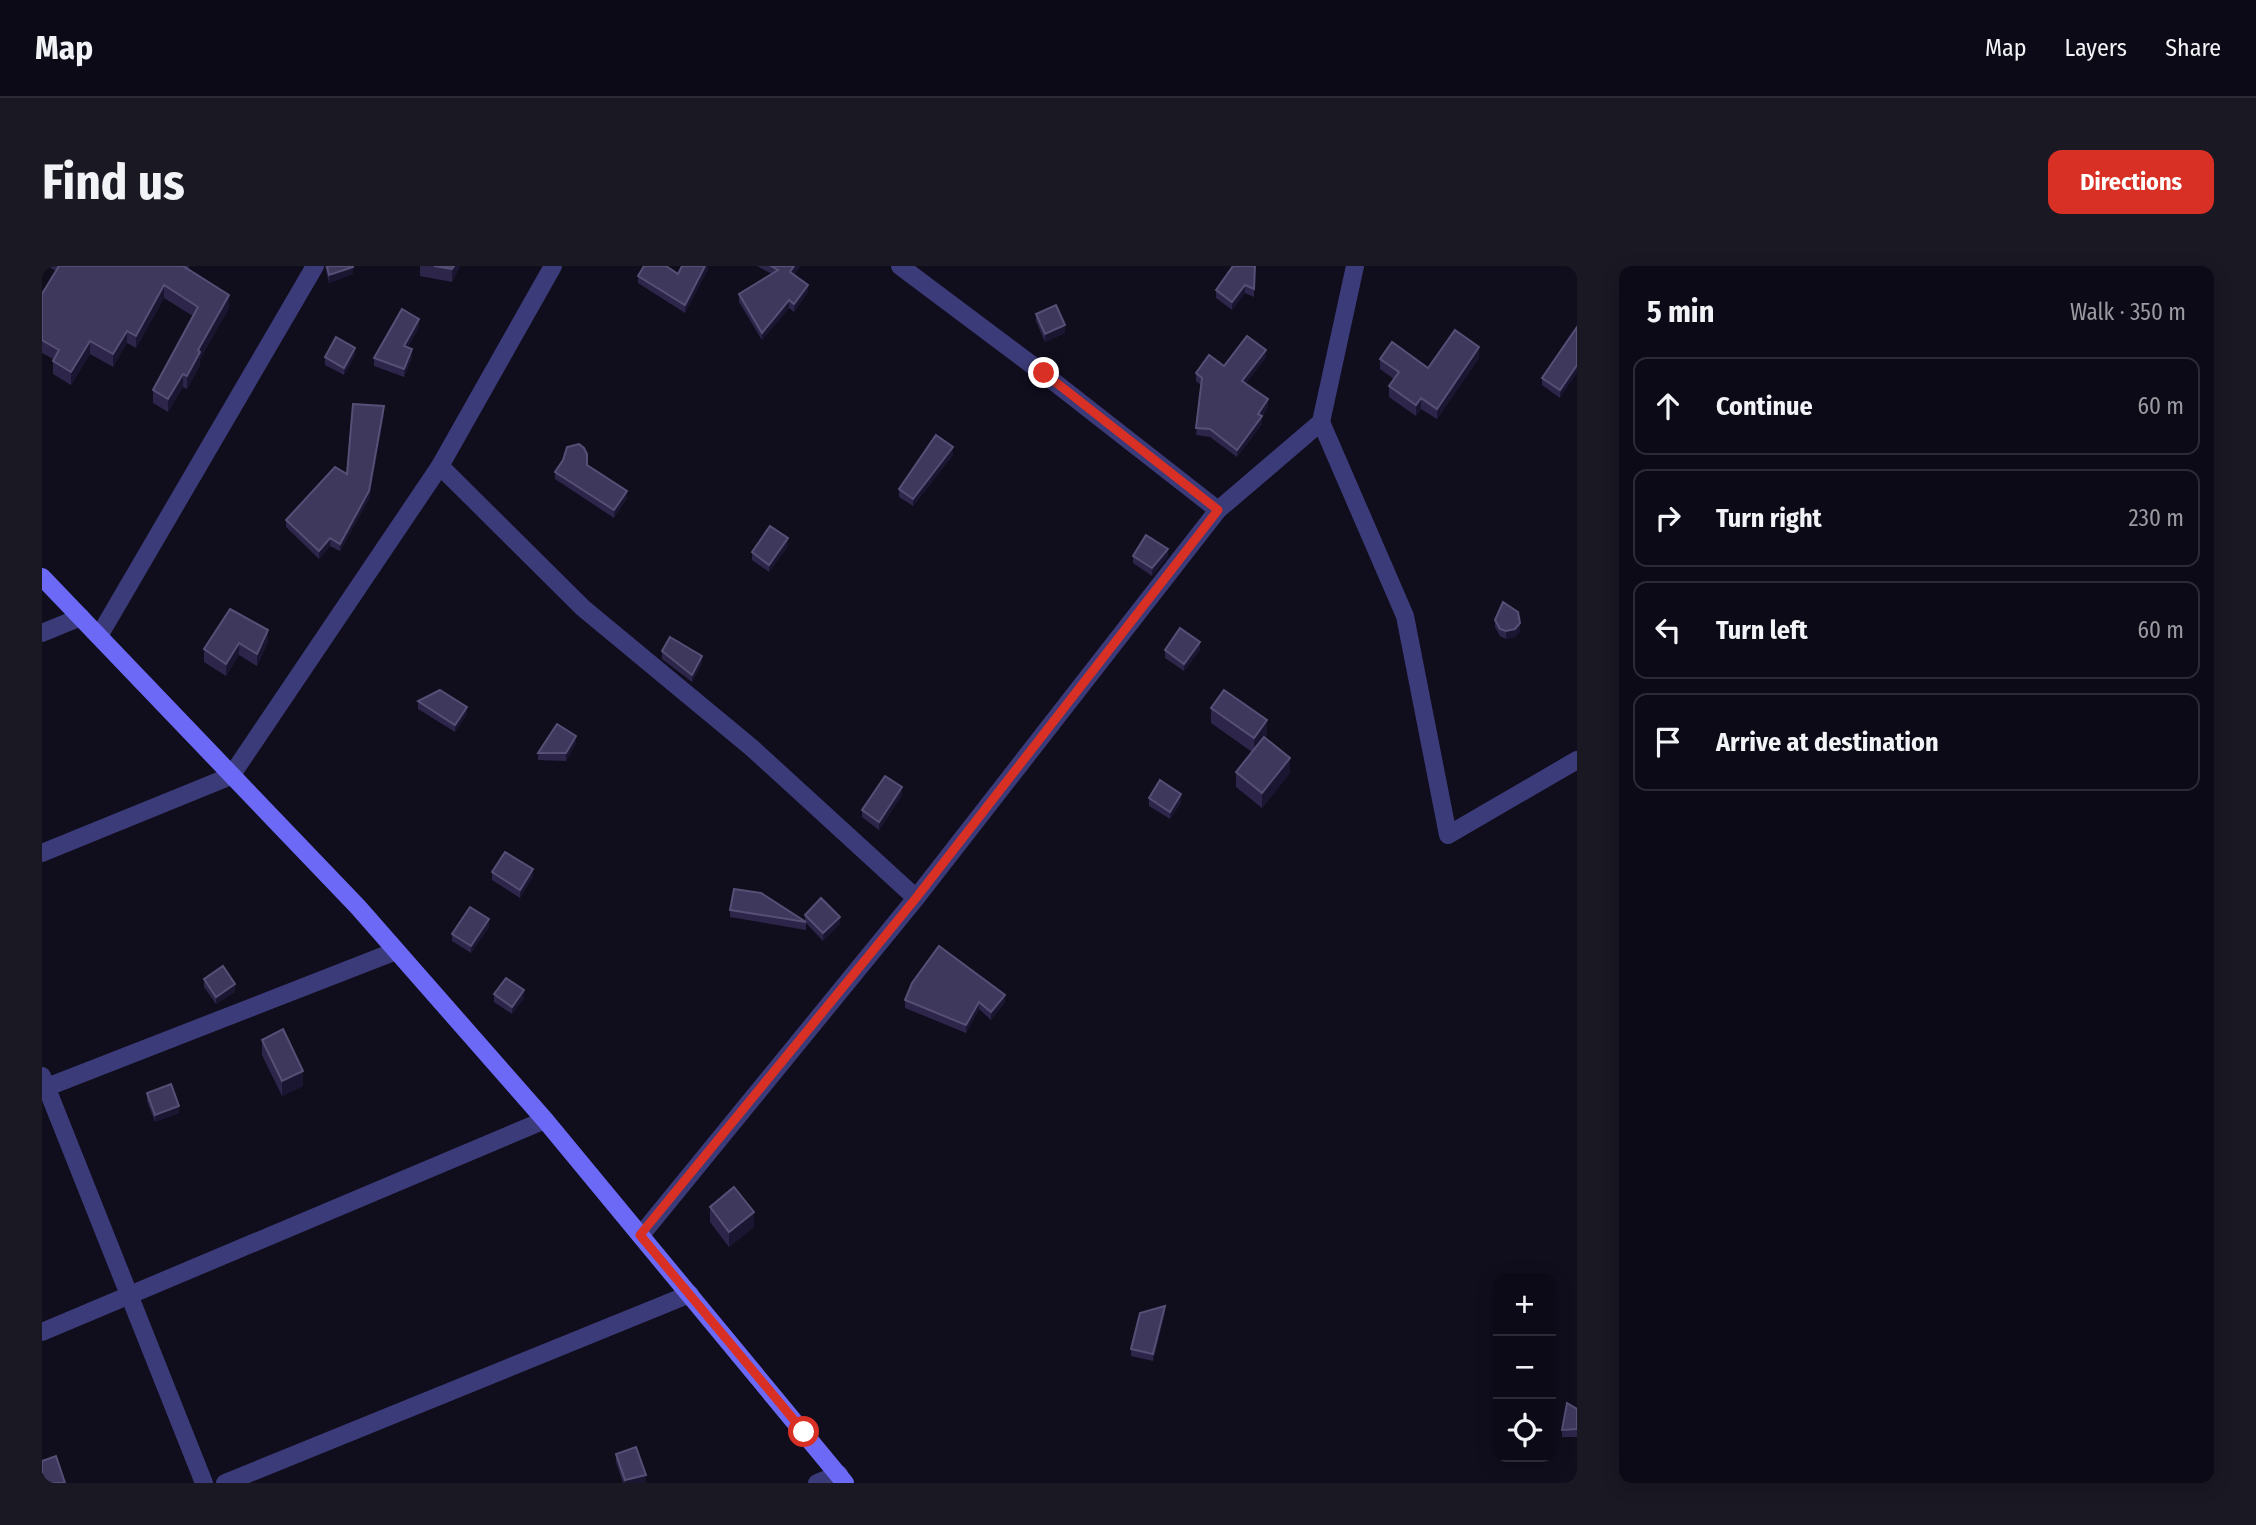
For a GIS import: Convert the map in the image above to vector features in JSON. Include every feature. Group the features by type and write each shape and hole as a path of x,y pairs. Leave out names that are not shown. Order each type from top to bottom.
{"street":[{"path":"99,636 316,266"},
{"path":"42,853 231,776 440,467 553,266"},
{"path":"900,266 1044,373 1218,510"},
{"path":"1355,266 1321,422 1405,615 1448,835 1577,760"},
{"path":"640,1235 916,898 1218,510 1321,422"},
{"path":"440,467 583,608 752,748 916,898"},
{"path":"42,577 358,907 545,1120 842,1479"},
{"path":"42,633 81,617"},
{"path":"204,1483 44,1084 396,951"},
{"path":"42,1332 545,1120"},
{"path":"225,1483 690,1294"},
{"path":"817,1483 842,1479"}],"building":[{"path":"59,266 183,266 229,295 198,350 200,352 187,376 183,374 168,399 153,390 198,307 164,285 136,336 127,331 113,354 90,341 71,372 53,361 59,350 42,340 42,294"},
{"path":"327,266 353,266 353,267 329,275"},
{"path":"644,266 666,266 678,274 682,266 705,266 685,305 638,276"},
{"path":"771,266 794,266 790,272 808,285 794,304 789,300 762,333 739,294 778,270"},
{"path":"1233,266 1255,266 1254,289 1245,285 1232,302 1216,290"},
{"path":"1056,305 1065,325 1045,334 1036,314"},
{"path":"402,309 419,319 404,346 412,349 404,369 374,358"},
{"path":"1577,327 1577,365 1560,390 1542,378"},
{"path":"1455,330 1479,347 1437,409 1421,398 1416,405 1389,386 1399,372 1380,359 1392,342 1428,368"},
{"path":"1247,336 1266,350 1242,381 1268,399 1258,414 1262,416 1237,450 1210,429 1196,428 1202,378 1196,373 1209,355 1224,366"},
{"path":"336,337 355,348 344,368 325,357"},
{"path":"353,404 384,406 369,491 340,544 330,538 319,551 286,520 335,467 347,474"},
{"path":"936,435 953,447 913,499 899,489"},
{"path":"579,444 587,454 587,465 627,491 614,510 555,472 567,447"},
{"path":"770,526 788,538 769,565 752,552"},
{"path":"1146,535 1168,549 1152,568 1133,556"},
{"path":"1503,602 1518,612 1520,623 1515,629 1500,629 1495,620"},
{"path":"230,609 268,630 257,654 239,643 226,664 204,649"},
{"path":"1180,628 1200,642 1184,664 1165,650"},
{"path":"670,637 702,656 692,675 662,651"},
{"path":"440,690 467,707 455,725 418,701"},
{"path":"1224,690 1267,720 1254,738 1211,708"},
{"path":"557,724 576,736 566,753 538,753"},
{"path":"1264,737 1290,758 1262,793 1236,772"},
{"path":"885,776 902,787 879,822 862,810"},
{"path":"1160,780 1181,794 1170,812 1149,798"},
{"path":"505,852 533,869 520,890 492,872"},
{"path":"734,889 761,893 806,922 730,910"},
{"path":"821,898 840,917 823,933 805,915"},
{"path":"470,907 489,919 471,946 452,934"},
{"path":"939,946 1005,995 991,1012 979,1002 966,1025 905,1000 912,983"},
{"path":"223,966 235,984 216,997 204,979"},
{"path":"506,978 524,990 512,1007 494,994"},
{"path":"283,1029 303,1071 282,1081 262,1040"},
{"path":"171,1084 179,1106 155,1115 147,1093"},
{"path":"734,1187 754,1212 729,1232 710,1207"},
{"path":"1165,1306 1153,1354 1131,1349 1140,1313"},
{"path":"1567,1403 1577,1409 1577,1429 1562,1430"},
{"path":"636,1447 646,1475 625,1480 616,1454"},
{"path":"56,1456 65,1483 42,1483 42,1461"}],"route":[{"path":"804,1432 640,1235 916,898 1218,510 1044,373"}]}
